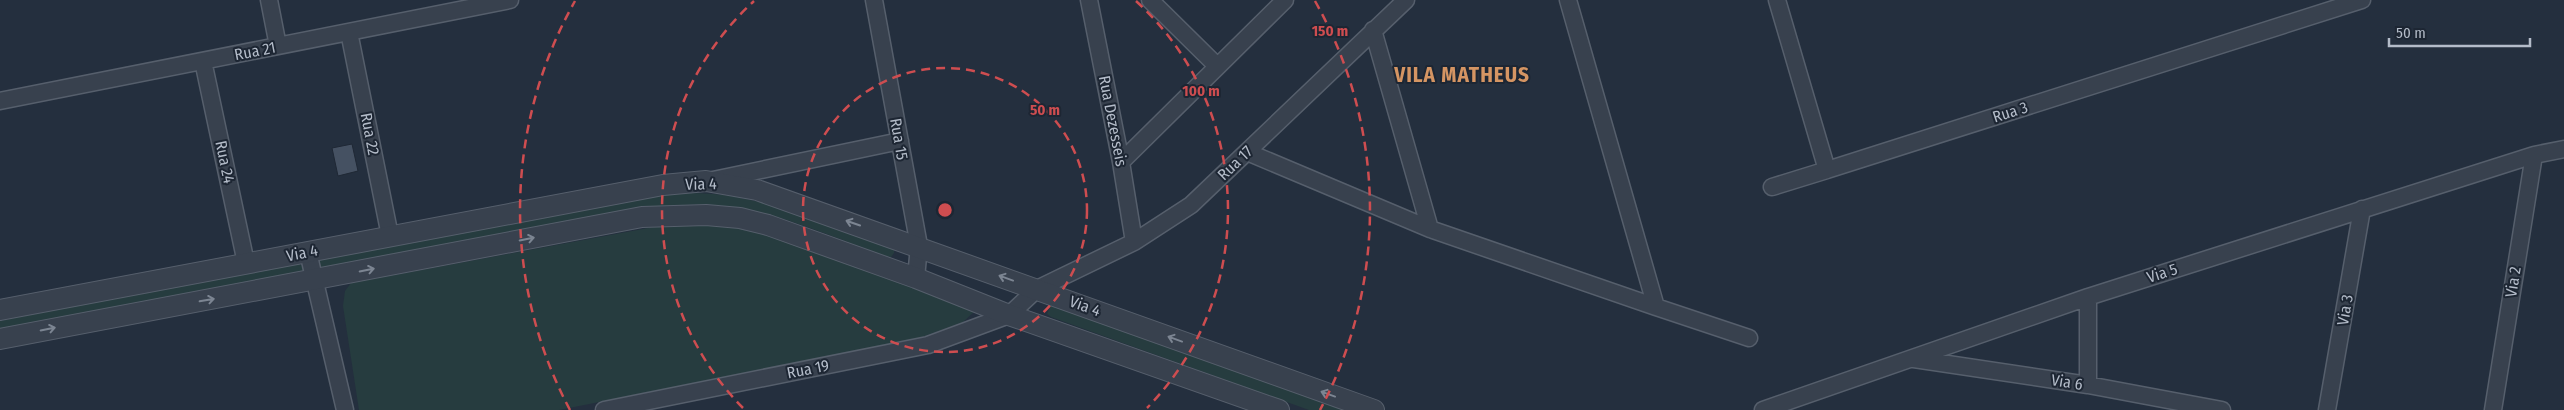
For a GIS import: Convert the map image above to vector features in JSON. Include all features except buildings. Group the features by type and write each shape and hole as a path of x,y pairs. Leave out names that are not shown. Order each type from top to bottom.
{"street":[{"path":"269,0 278,46"},
{"name":"Rua 21","path":"0,101 510,0"},
{"name":"Rua 15","path":"874,0 919,246 916,278"},
{"name":"Rua Dezesseis","path":"1089,0 1121,162 1134,242"},
{"path":"1150,0 1216,65"},
{"path":"1121,162 1216,65 1284,0"},
{"name":"Rua 17","path":"1009,316 1037,289 1134,242 1191,205 1406,0"},
{"path":"1568,0 1656,307"},
{"path":"1777,0 1827,170"},
{"name":"Rua 3","path":"1772,187 2362,0"},
{"path":"1373,30 1430,229"},
{"name":"Rua 22","path":"349,32 390,236"},
{"name":"Rua 24","path":"203,61 246,263"},
{"path":"706,182 900,141"},
{"name":"Via 5","path":"1764,410 2088,297 2534,155 2564,149"},
{"path":"1247,152 1430,229 1749,338"},
{"name":"Via 2","path":"2493,410 2534,155"},
{"name":"Via 4","path":"0,310 663,185 706,182 757,190 919,246 1374,410"},
{"name":"Via 3","path":"2327,410 2362,210"},
{"name":"Via 4","path":"0,339 642,217 676,214 740,218 768,225 916,278 1009,316 1279,410"},
{"path":"308,252 345,410"},
{"path":"2088,297 2088,385"},
{"name":"Rua 19","path":"604,410 928,345 1009,316"},
{"name":"Via 6","path":"1912,359 2088,385 2222,410"}],"green space":[{"path":"667,194 717,194 794,212 894,249 894,253 891,257 886,256 801,225 757,212 713,205 694,205 636,210 321,268 318,264 319,260"},
{"path":"695,224 736,227 773,235 976,310 963,322 917,339 559,410 359,410 343,306 345,291 351,283 659,226"},
{"path":"298,262 303,268 303,272 0,333 0,321"},
{"path":"1051,305 1347,410 1309,410 1051,317 1047,314"}],"district":[{"name":"VILA MATHEUS","path":"1462,75"}]}
